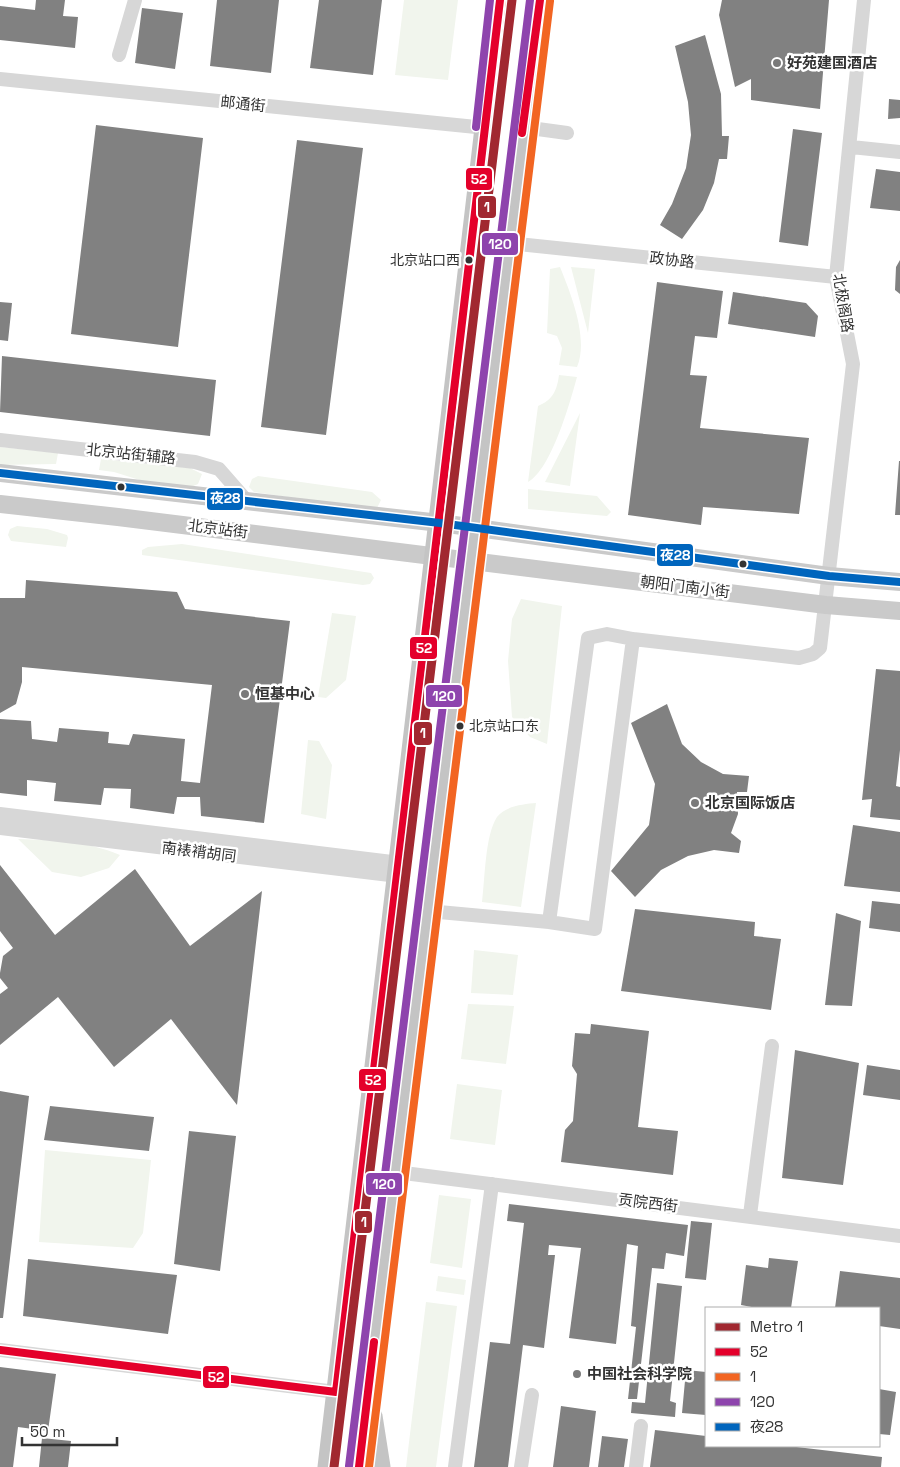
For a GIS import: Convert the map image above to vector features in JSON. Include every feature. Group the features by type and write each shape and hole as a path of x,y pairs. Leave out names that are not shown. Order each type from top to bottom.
{"highway":[{"path":"328,1467 500,0"},
{"path":"358,1467 428,911 508,243 540,0"},
{"path":"315,1467 336,1392"},
{"path":"368,1392 380,1467"}],"main road":[{"name":"北京站街","path":"0,473 473,528"},
{"name":"北京站街","path":"0,504 470,560"},
{"name":"朝阳门南小街","path":"473,528 829,576 900,582"},
{"name":"朝阳门南小街","path":"470,560 826,605 900,611"}],"street":[{"path":"119,55 135,0"},
{"name":"北极阁路","path":"633,639 799,658 813,654 820,648 853,364 836,277 851,147 864,0"},
{"name":"邮通街","path":"0,79 486,128"},
{"path":"523,127 567,133"},
{"path":"851,147 900,152"},
{"name":"政协路","path":"508,243 836,277"},
{"name":"北京站街辅路","path":"0,440 195,462 219,469 247,501"},
{"path":"428,911 549,922 594,929 633,639 607,634 588,638 549,922"},
{"path":"1,819 399,869"},
{"path":"750,1215 772,1046"},
{"name":"贡院西街","path":"396,1172 750,1215 900,1236"},
{"path":"455,1467 492,1184"},
{"path":"0,1350 336,1392"},
{"path":"521,1467 532,1395"},
{"path":"636,1467 641,1426"}],"shaded area":[{"path":"404,0 458,0 448,80 395,75"},
{"path":"560,267 569,290 580,330 580,356 577,367 559,365 562,348 557,336 547,333 550,269"},
{"path":"571,267 595,269 588,333"},
{"path":"559,375 577,377 552,450 536,475 528,482 538,406 551,398"},
{"path":"580,413 570,486 545,482"},
{"path":"0,447 58,453 56,464 0,465"},
{"path":"101,459 190,468 202,474 198,484 191,487 146,482 114,472 99,470"},
{"path":"258,476 372,492 381,500 377,508 369,509 254,492 249,487 252,479"},
{"path":"528,489 597,496 611,512 607,516 528,509"},
{"path":"17,526 47,529 67,535 66,547 11,541 8,535 10,529"},
{"path":"182,544 371,573 374,578 370,584 363,585 142,555 142,550 148,547"},
{"path":"521,599 562,606 547,744 530,737 512,717 508,661 512,619"},
{"path":"332,613 356,616 346,680 326,698 318,697"},
{"path":"308,740 319,741 332,765 326,819 301,814"},
{"path":"536,803 521,907 482,902 488,846 497,817 500,813 510,808"},
{"path":"18,839 83,844 120,855 109,868 81,877 52,872"},
{"path":"474,950 518,955 513,995 471,993"},
{"path":"468,1004 514,1006 506,1064 461,1059"},
{"path":"457,1084 502,1090 495,1145 450,1139"},
{"path":"45,1150 151,1160 143,1233 133,1248 39,1242"},
{"path":"439,1195 471,1199 462,1268 430,1263"},
{"path":"438,1276 466,1280 464,1295 436,1291"},
{"path":"426,1302 457,1306 436,1467 406,1467"}],"building":[{"path":"36,0 65,0 63,16 78,17 75,48 0,40 0,6 35,10"},
{"path":"217,0 279,0 271,73 210,66"},
{"path":"319,0 382,0 373,75 310,68"},
{"name":"好苑建国酒店","path":"722,0 829,0 820,109 751,100 751,79 735,87 719,15"},
{"path":"142,8 183,13 175,69 135,63"},
{"path":"705,35 721,94 722,136 729,136 727,159 719,159 714,183 703,210 682,239 660,225 672,204 686,168 691,135 688,102 675,46"},
{"path":"889,99 900,100 900,118 888,119"},
{"path":"96,125 203,138 178,347 71,334"},
{"path":"793,129 822,133 808,246 779,242"},
{"path":"297,140 363,148 326,435 261,427"},
{"path":"876,169 900,172 900,211 870,208"},
{"path":"900,260 900,294 895,290 896,267"},
{"path":"657,282 723,291 717,338 695,336 690,375 707,376 700,428 809,438 799,514 703,507 701,525 628,515"},
{"path":"733,292 806,303 818,316 815,337 728,324"},
{"path":"0,302 12,303 8,341 0,340"},
{"path":"2,356 216,380 210,436 0,412"},
{"path":"899,461 900,515 895,515"},
{"name":"恒基中心","path":"26,580 177,592 185,609 290,621 264,823 201,816 200,797 177,797 174,814 130,808 131,789 104,788 101,805 54,801 56,783 27,780 27,796 0,793 0,719 31,721 32,739 57,742 59,728 109,732 108,743 129,745 133,734 185,739 181,781 200,783 212,685 22,667 22,682 16,704 0,713 0,598 25,598"},
{"path":"876,669 900,671 900,750 896,786 900,787 900,820 870,817 872,799 862,800"},
{"name":"北京国际饭店","path":"667,704 682,744 701,762 723,774 749,776 747,792 737,792 738,814 731,833 741,841 739,853 714,850 688,856 661,870 635,897 611,871 649,825 655,784 631,723"},
{"path":"853,825 900,832 900,892 844,886"},
{"path":"0,865 55,935 135,869 190,946 262,891 237,1105 171,1019 114,1067 58,997 0,1045 0,994 8,988 0,978 0,973 3,956 13,948 0,931"},
{"path":"872,901 900,904 900,932 869,928"},
{"path":"635,909 755,922 754,936 781,939 771,1010 621,991"},
{"path":"836,913 861,921 852,1006 825,1005"},
{"path":"591,1024 649,1031 638,1127 678,1131 673,1175 561,1162 565,1130 573,1121 577,1074 572,1066 575,1033 590,1034"},
{"path":"795,1050 859,1063 843,1185 782,1178"},
{"path":"867,1065 900,1070 900,1100 863,1095"},
{"path":"0,1091 29,1096 3,1318 0,1318"},
{"path":"50,1106 154,1117 149,1151 44,1140"},
{"path":"189,1131 236,1136 220,1271 174,1264"},
{"path":"509,1204 688,1225 684,1256 666,1253 664,1269 652,1268 637,1399 628,1399 636,1327 631,1326 638,1246 627,1244 616,1344 569,1338 581,1248 549,1245 548,1255 555,1255 544,1348 523,1345 508,1467 474,1467 490,1342 510,1344 524,1223 507,1221"},
{"path":"691,1221 712,1223 706,1280 685,1278"},
{"path":"769,1258 798,1261 791,1307 752,1307 741,1305 746,1265 768,1268"},
{"path":"28,1259 177,1275 168,1334 23,1316"},
{"path":"840,1271 900,1278 900,1329 880,1326 880,1307 835,1307"},
{"path":"657,1283 682,1286 670,1401 676,1403 675,1417 631,1413 632,1402 645,1403"},
{"path":"0,1367 56,1374 48,1431 18,1427 13,1467 0,1467"},
{"path":"686,1370 705,1372 705,1415 682,1413"},
{"path":"880,1389 896,1392 890,1435 880,1434"},
{"path":"561,1406 596,1411 589,1467 553,1467"},
{"path":"655,1430 705,1436 705,1447 797,1447 882,1457 881,1467 650,1467"},
{"path":"602,1436 628,1439 624,1467 598,1467"},
{"path":"42,1438 71,1441 68,1467 39,1467"}],"metro line":[{"name":"1","path":"334,1467 512,0"}],"transit line":[{"name":"120","path":"476,127 490,0"},
{"name":"52","path":"0,1350 336,1392 500,0"},
{"name":"120","path":"349,1466 530,0"},
{"name":"52","path":"522,133 540,0"},
{"name":"1","path":"496,129 510,1"},
{"name":"1","path":"369,1467 550,1"},
{"name":"夜28","path":"0,473 440,523 829,576 900,582"},
{"name":"52","path":"359,1467 374,1342"}],"place":[{"name":"好苑建国酒店","path":"777,63"},
{"name":"北京站口西","path":"469,260"},
{"name":"恒基中心","path":"245,694"},
{"name":"北京站口东","path":"460,726"},
{"name":"北京国际饭店","path":"695,803"},
{"name":"中国社会科学院","path":"577,1374"}]}
